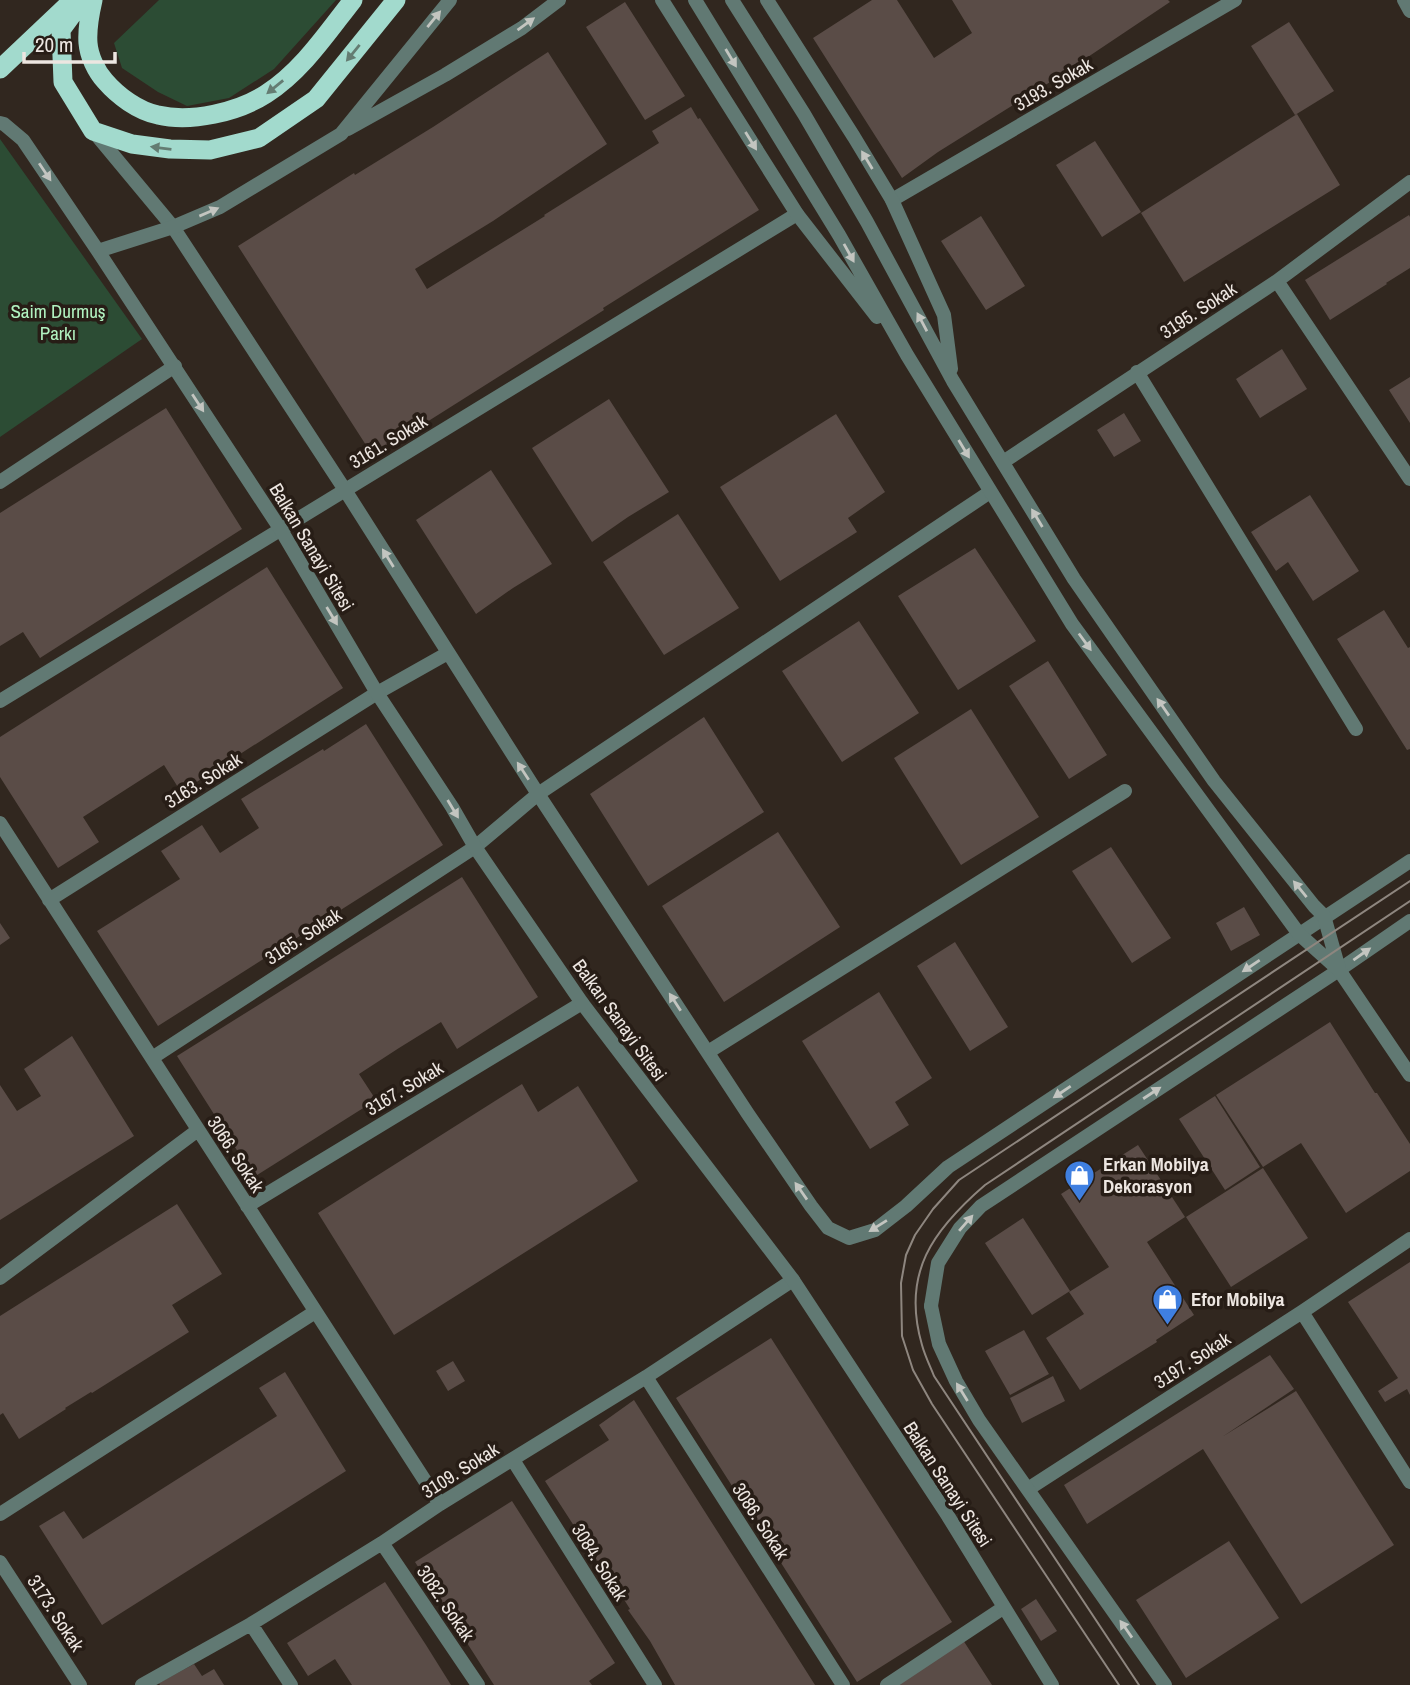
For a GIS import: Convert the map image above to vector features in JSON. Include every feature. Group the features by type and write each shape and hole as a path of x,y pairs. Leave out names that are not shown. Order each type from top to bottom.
{"highway":[{"path":"0,69 72,0"},
{"path":"83,0 61,30 63,82 93,131 132,144 210,150 259,138 316,99 396,0"},
{"path":"93,0 88,43 97,72 113,91 132,104 157,115 187,118 231,111 266,94 302,64 353,0"}],"street":[{"path":"341,134 450,0"},
{"path":"99,251 173,227 220,207 522,28 559,0"},
{"path":"662,0 797,214 907,355"},
{"path":"695,0 1072,625 1299,934 1339,970 1410,1076"},
{"path":"732,0 804,114 867,222 953,381 1074,579 1214,781 1324,916 1339,970"},
{"path":"767,0 892,200 944,315 953,381"},
{"name":"3193. Sokak","path":"892,200 1235,0"},
{"path":"1404,0 1410,11"},
{"name":"Balkan Sanayi Sitesi","path":"0,123 23,140 175,366 281,530 377,692 475,847 582,1003 793,1280 948,1516 1052,1685"},
{"path":"93,131 173,227 345,490 538,794 811,1206 828,1227 849,1238 875,1230 948,1167 1410,860"},
{"name":"3195. Sokak","path":"1003,462 1277,281 1410,182"},
{"name":"3161. Sokak","path":"0,701 797,214"},
{"path":"1277,281 1410,479"},
{"path":"0,482 175,366"},
{"path":"1137,372 1356,729"},
{"name":"3165. Sokak","path":"152,1058 475,847 538,794 990,492"},
{"name":"3163. Sokak","path":"49,900 377,692 448,653"},
{"path":"708,1052 1125,791"},
{"name":"3066. Sokak","path":"0,823 440,1504"},
{"path":"1165,1685 979,1420 956,1381 939,1344 931,1306 938,1263 960,1228 981,1206 1410,921"},
{"name":"3167. Sokak","path":"247,1206 582,1003"},
{"path":"0,1278 198,1130"},
{"name":"3197. Sokak","path":"1028,1489 1410,1239"},
{"name":"3109. Sokak","path":"142,1685 251,1624 382,1543 440,1504 646,1377 793,1280"},
{"path":"0,1514 315,1312"},
{"path":"1302,1312 1410,1482"},
{"name":"3086. Sokak","path":"646,1377 843,1685"},
{"name":"3084. Sokak","path":"513,1460 655,1685"},
{"name":"3082. Sokak","path":"382,1543 478,1685"},
{"name":"3173. Sokak","path":"0,1562 80,1685"},
{"path":"887,1685 1003,1608"},
{"path":"251,1624 291,1685"}],"green space":[{"path":"159,0 336,0 274,69 229,98 187,106 158,92 122,68 114,43"},
{"name":"Saim Durmuş Parkı","path":"0,139 142,339 0,437"}],"building":[{"path":"872,0 897,0 934,58 972,33 952,0 1170,2 902,178 813,38"},
{"path":"625,2 685,96 645,120 586,27"},
{"path":"1289,22 1334,91 1295,115 1251,46"},
{"path":"548,52 607,144 493,221 415,269 427,289 659,143 652,131 691,107 759,210 373,456 238,246 433,127"},
{"path":"1297,114 1340,185 1184,282 1141,213"},
{"path":"1095,141 1141,212 1102,237 1056,165"},
{"path":"1409,215 1410,268 1330,320 1305,280"},
{"path":"981,216 1025,286 986,310 941,241"},
{"path":"1282,349 1307,389 1260,418 1236,379"},
{"path":"1410,377 1410,423 1389,390"},
{"path":"609,399 669,492 592,542 532,448"},
{"path":"166,408 242,529 40,658 23,632 0,646 0,513"},
{"path":"1124,413 1141,441 1114,457 1097,430"},
{"path":"836,414 885,492 848,518 857,532 780,581 720,487"},
{"path":"491,470 552,564 476,614 416,520"},
{"path":"1310,495 1359,571 1313,601 1288,562 1276,571 1251,532"},
{"path":"678,514 739,608 664,655 603,562"},
{"path":"975,548 1036,641 958,690 898,596"},
{"path":"267,567 343,688 181,792 164,765 83,817 99,842 58,868 0,777 0,737"},
{"path":"1384,610 1408,648 1410,647 1410,749 1407,750 1337,639"},
{"path":"859,621 919,713 842,762 782,671"},
{"path":"1048,661 1107,755 1069,779 1009,686"},
{"path":"971,709 1039,817 961,865 894,758"},
{"path":"704,717 764,812 648,886 590,794"},
{"path":"366,724 443,845 158,1026 97,931 180,879 161,851 202,825 220,853 259,828 241,799"},
{"path":"778,832 840,927 724,1002 662,906"},
{"path":"1111,847 1171,938 1132,963 1072,871"},
{"path":"462,877 538,997 457,1049 441,1022 399,1048 359,1074 376,1100 254,1177 177,1056"},
{"path":"1244,907 1260,935 1231,951 1216,923"},
{"path":"0,923 10,938 0,945"},
{"path":"955,942 1008,1027 970,1051 917,966"},
{"path":"879,992 932,1078 895,1102 909,1125 870,1149 802,1041"},
{"path":"1330,1022 1410,1144 1410,1171 1346,1213 1301,1143 1263,1167 1216,1095"},
{"path":"72,1036 134,1136 0,1220 0,1085 17,1111 41,1096 24,1069"},
{"path":"522,1084 538,1112 578,1086 638,1181 394,1335 318,1213"},
{"path":"1215,1096 1260,1167 1225,1190 1179,1119"},
{"path":"1138,1145 1185,1217 1147,1242 1194,1315 1156,1340 1157,1342 1080,1390 1046,1338 1084,1314 1069,1292 1109,1267 1061,1194"},
{"path":"1263,1168 1308,1238 1231,1287 1186,1217"},
{"path":"177,1204 222,1274 172,1305 189,1332 19,1439 3,1413 0,1415 0,1316"},
{"path":"1023,1218 1070,1291 1032,1315 985,1243"},
{"path":"1410,1262 1410,1395 1407,1389 1385,1402 1378,1391 1398,1378 1348,1302"},
{"path":"1024,1330 1049,1374 1010,1395 985,1351"},
{"path":"771,1338 952,1622 857,1682 676,1398"},
{"path":"1270,1355 1294,1389 1222,1437 1296,1391 1394,1545 1301,1604 1203,1449 1087,1524 1064,1485"},
{"path":"453,1361 465,1381 448,1391 436,1371"},
{"path":"285,1372 346,1471 102,1625 39,1526 64,1511 83,1539 277,1416 259,1388"},
{"path":"1053,1376 1065,1401 1022,1423 1010,1398"},
{"path":"634,1400 815,1685 675,1685 609,1576 607,1577 545,1481 609,1440 599,1425"},
{"path":"512,1501 615,1663 589,1681 592,1685 494,1685 415,1562"},
{"path":"1229,1541 1279,1618 1186,1678 1136,1600"},
{"path":"385,1582 451,1685 352,1685 335,1659 308,1676 287,1643"},
{"path":"1036,1599 1057,1631 1041,1641 1021,1609"},
{"path":"963,1640 992,1685 893,1685"},
{"path":"194,1664 202,1676 214,1669 224,1685 160,1685 159,1683"}],"tram line":[{"path":"1119,1685 932,1404 913,1370 902,1336 901,1283 906,1255 915,1235 933,1209 959,1180 1410,881"},
{"path":"1139,1685 934,1376 923,1349 917,1319 919,1275 937,1236 950,1219 985,1185 1410,901"}],"place":[{"name":"Erkan Mobilya Dekorasyon","path":"1080,1202"},
{"name":"Efor Mobilya","path":"1168,1326"}]}
